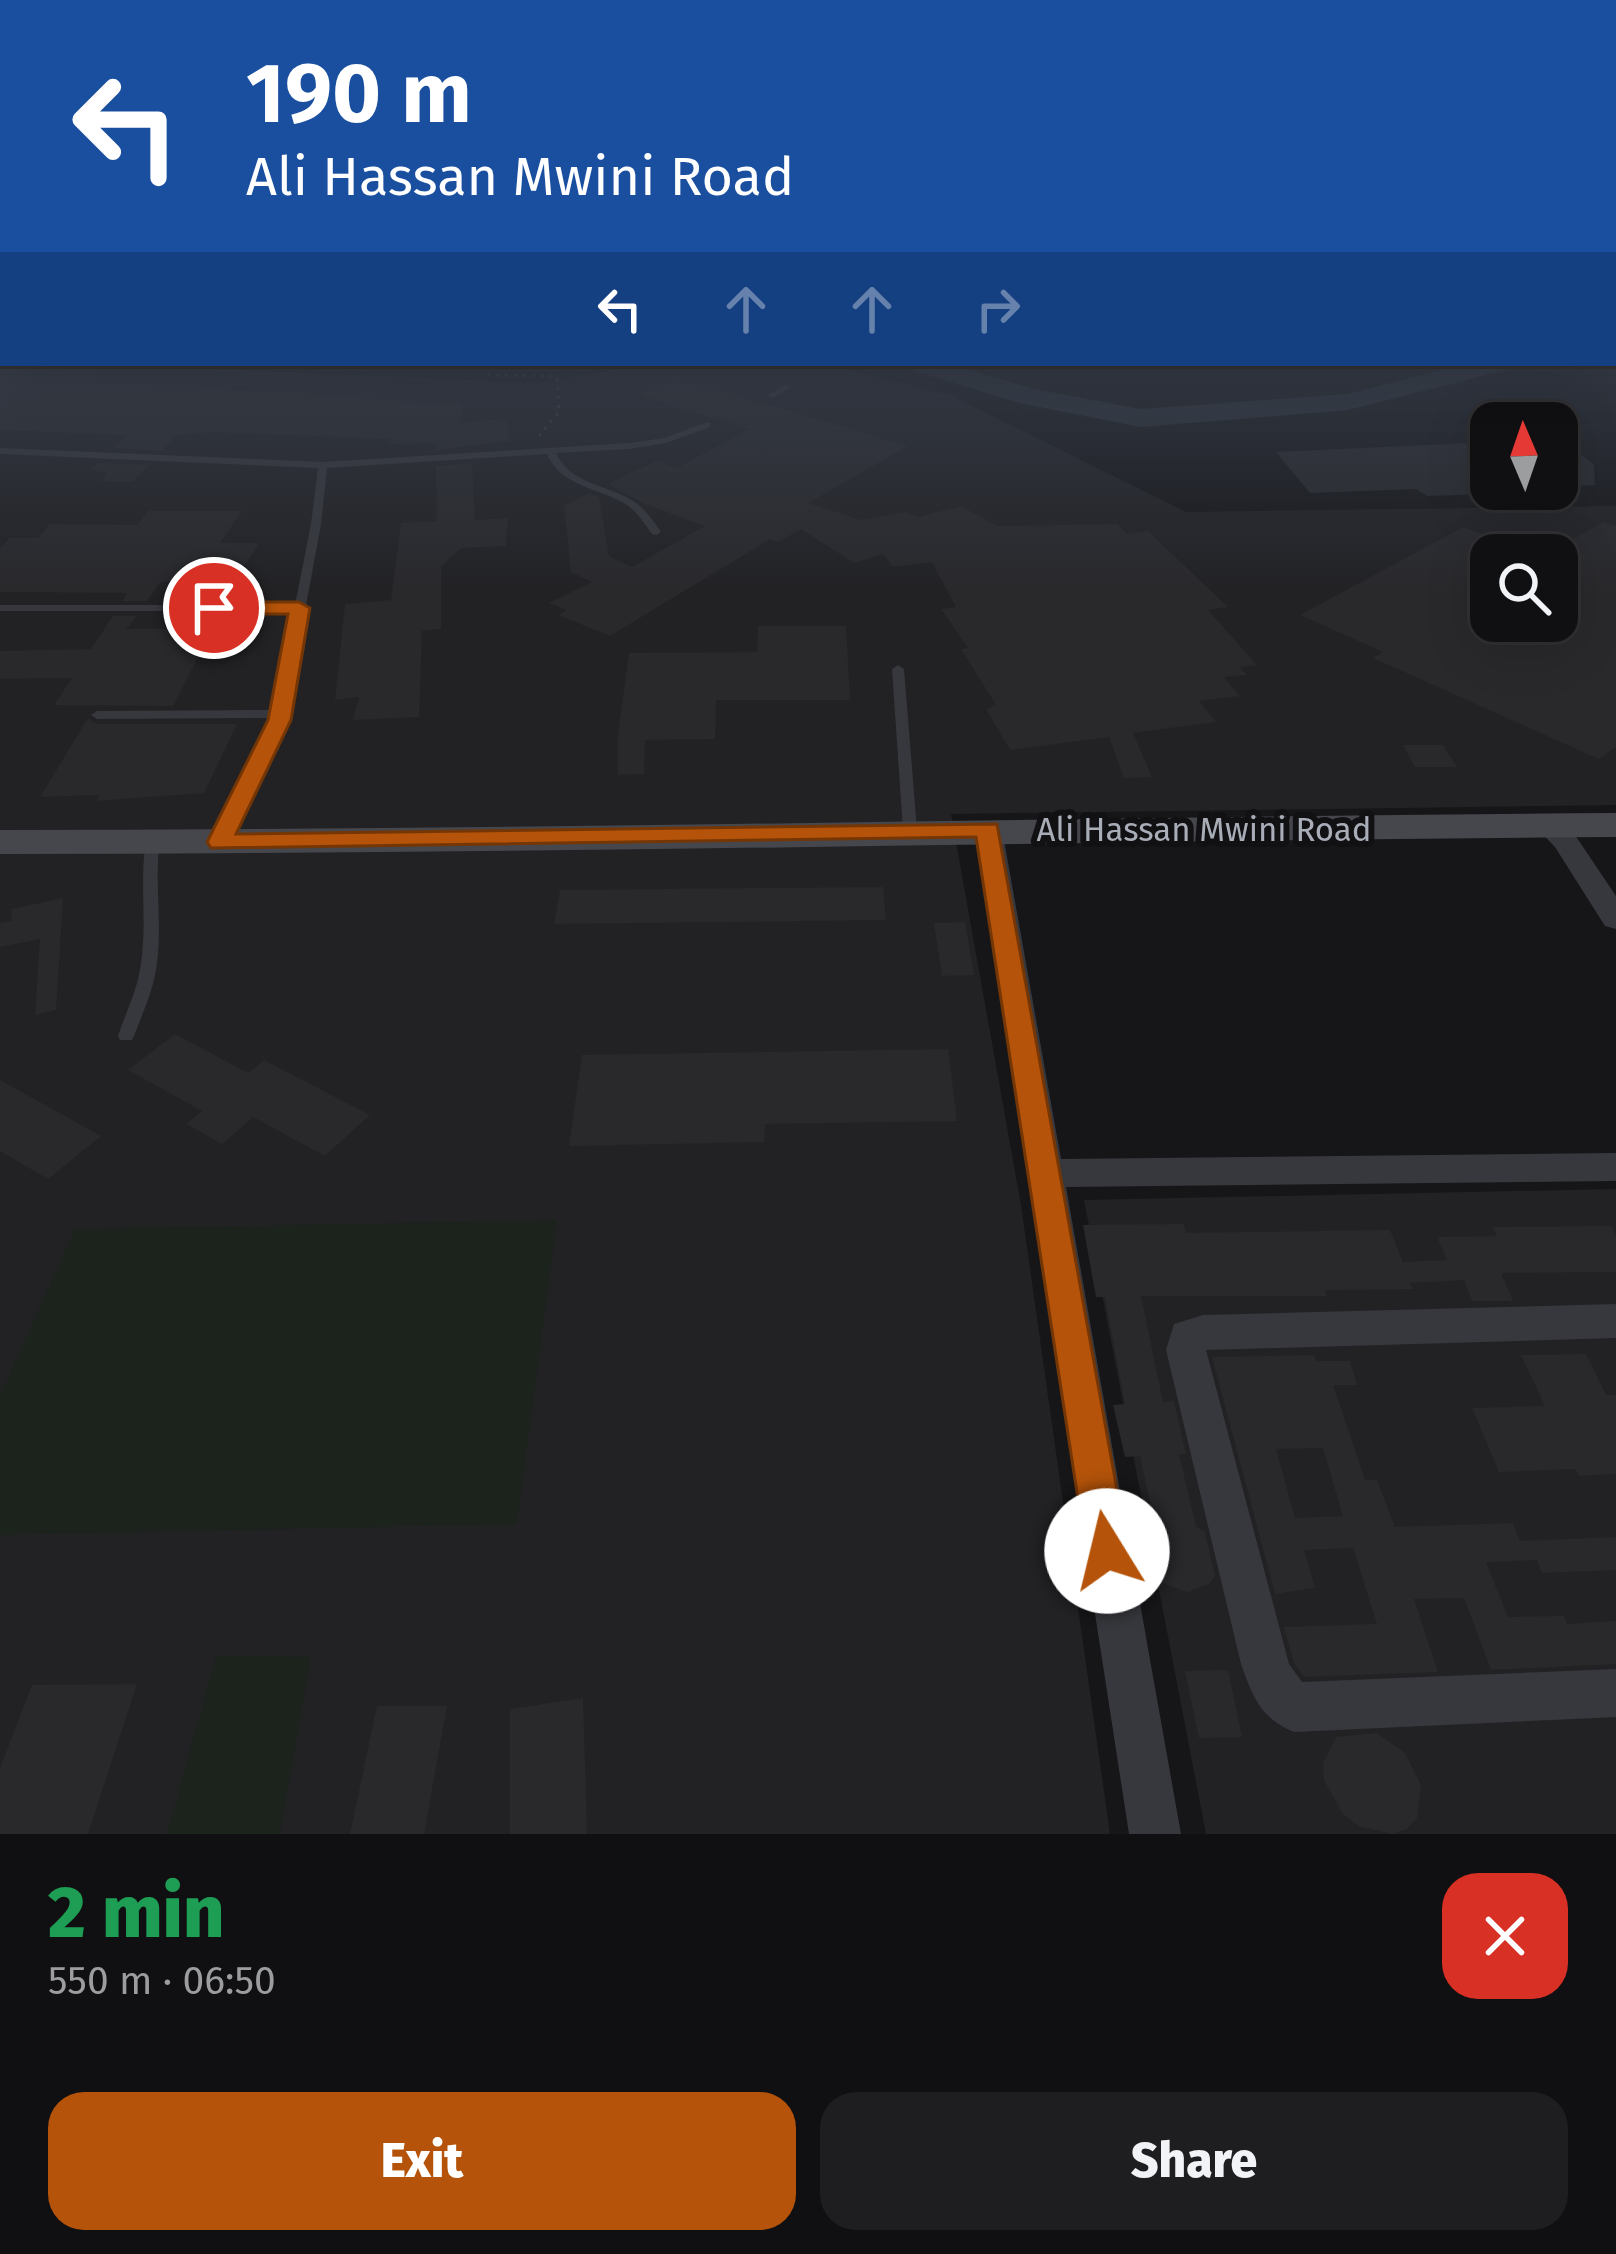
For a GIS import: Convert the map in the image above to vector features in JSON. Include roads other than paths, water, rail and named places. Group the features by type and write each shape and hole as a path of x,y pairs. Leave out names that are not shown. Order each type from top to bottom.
{"main road":[{"name":"Ali Hassan Mwini Road","path":"0,842 152,848 220,842 910,830 1616,825"}],"street":[{"path":"1551,828 1565,841 1616,920"},
{"path":"988,830 1004,903 1044,1173 1155,1834"},
{"path":"1044,1173 1616,1167"},
{"path":"1616,1321 1203,1333 1188,1336 1186,1350 1265,1664 1275,1691 1294,1707 1616,1693"}],"lane":[{"path":"0,451 323,465 548,453 666,440 707,424"},
{"path":"548,453 574,479 632,504 656,532"},
{"path":"220,842 280,714 323,465"},
{"path":"0,608 299,608"},
{"path":"898,669 910,830"},
{"path":"97,715 280,714"},
{"path":"126,1036 148,970 152,900 147,880 152,848"}]}
